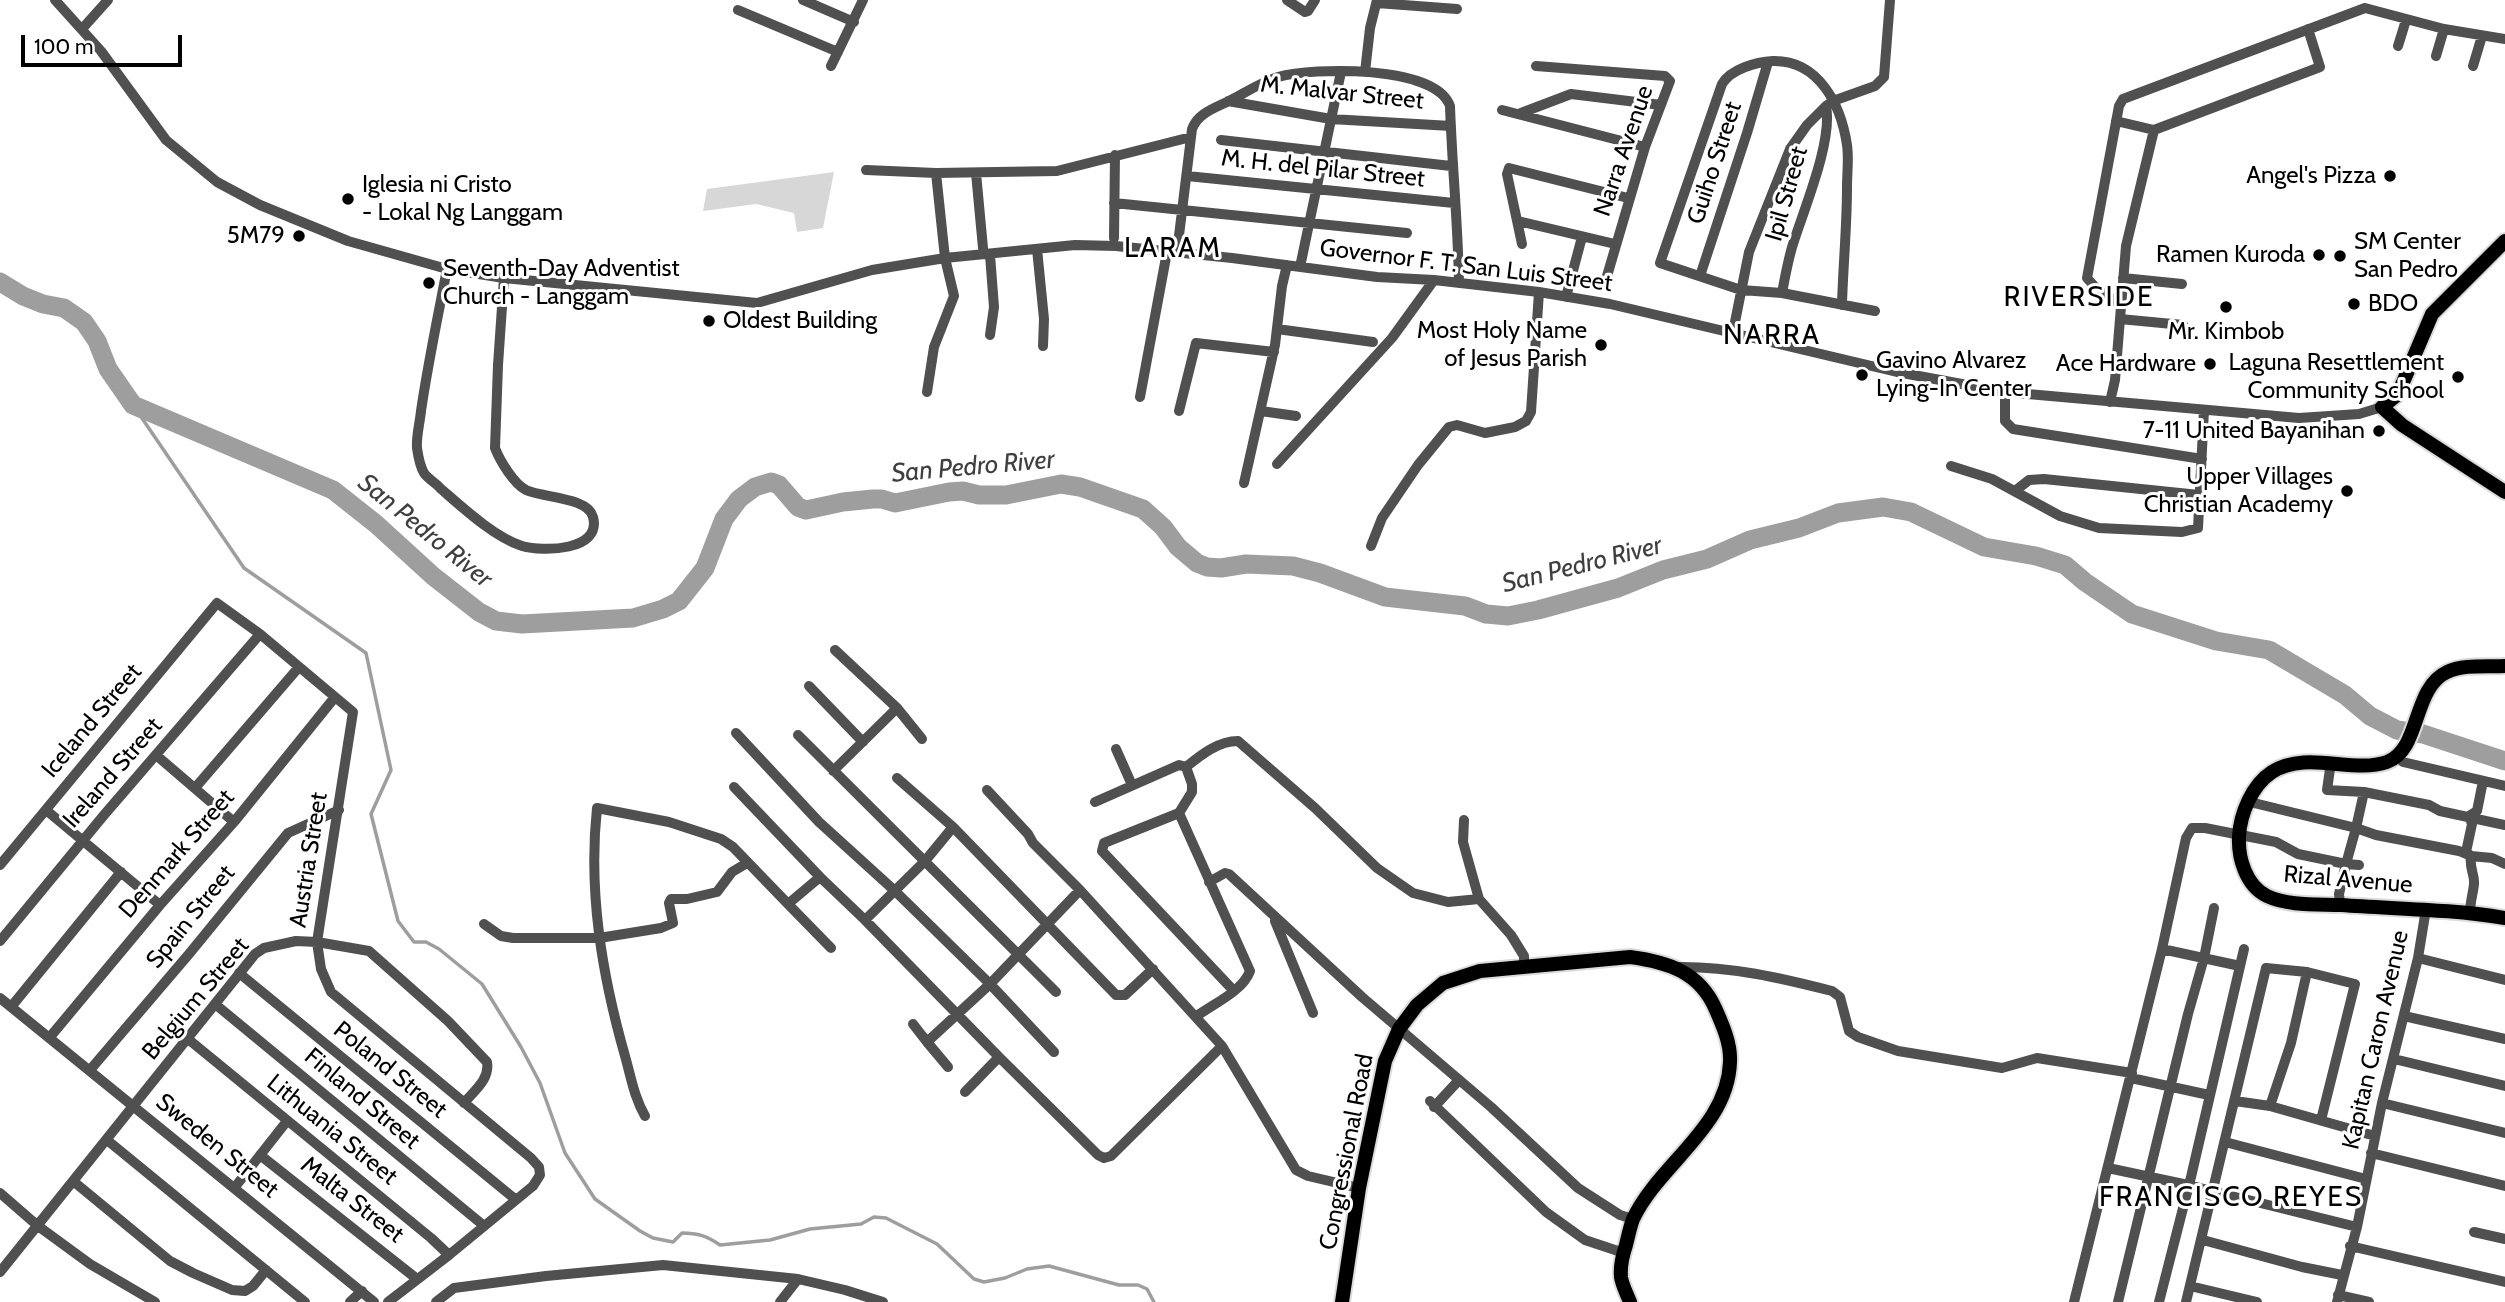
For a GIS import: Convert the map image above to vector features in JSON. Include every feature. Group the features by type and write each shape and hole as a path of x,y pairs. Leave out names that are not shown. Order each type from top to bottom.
{"main road":[{"path":"2505,241 2432,314 2402,387 2397,395 2382,407 2402,425 2505,492"},
{"path":"2397,755 2407,742 2429,688 2446,672 2505,666"},
{"name":"Rizal Avenue","path":"2397,755 2389,762 2378,764 2307,762 2288,765 2272,772 2259,784 2249,799 2242,818 2240,856 2246,875 2266,896 2286,901 2426,909 2505,918"},
{"name":"Congressional Road","path":"1342,1302 1359,1188 1385,1060 1399,1029 1432,990 1453,978 1480,971 1630,957 1676,967 1698,983 1714,1006 1726,1034 1731,1061 1726,1085 1717,1106 1633,1219 1621,1277 1630,1302"}],"street":[{"name":"Governor F. T. San Luis Street","path":"55,0 82,29 166,141 217,182 260,205 348,241 447,269 504,278 757,303 872,270 986,251 1075,245 1172,252 1377,277 1434,280 1539,292 1610,304 1897,372 2005,393 2299,418 2347,416 2382,407"},
{"path":"82,29 108,0"},
{"path":"803,0 854,22"},
{"path":"831,66 863,0"},
{"path":"1287,0 1305,12 1315,0"},
{"path":"1733,332 1749,252 1790,149 1807,125 1830,103 1869,89 1884,77 1890,0"},
{"path":"1365,72 1370,28 1377,1 1457,9"},
{"path":"2121,305 2096,288 2087,278 2119,106 2123,99 2365,8 2444,29 2505,39"},
{"path":"738,10 838,52"},
{"path":"2398,46 2406,20"},
{"path":"2116,121 2154,130 2320,67 2308,29"},
{"path":"2435,57 2444,29"},
{"path":"2473,65 2482,36"},
{"path":"1842,305 1848,147 1842,119 1814,74 1804,67 1792,63 1768,62 1737,70 1728,75 1722,84 1660,263 1741,290 1782,293 1842,305 1875,311"},
{"name":"Guiho Street","path":"1700,276 1748,133 1768,62"},
{"name":"Narra Avenue","path":"1536,66 1665,76 1670,81 1628,198 1606,276"},
{"path":"1300,267 1341,72"},
{"path":"1140,397 1182,210 1192,129 1198,120 1228,101 1280,77 1365,72 1396,76 1440,91 1450,106 1451,166 1459,237 1459,283"},
{"path":"1520,113 1571,93 1661,105"},
{"name":"M. Malvar Street","path":"1228,101 1331,118 1451,125"},
{"name":"Ipil Street","path":"1782,293 1792,249 1825,140 1830,103"},
{"path":"1502,110 1645,147"},
{"path":"2110,402 2126,246 2154,130"},
{"path":"866,170 936,173 1057,171 1191,137"},
{"path":"1221,140 1451,166"},
{"path":"1114,238 1115,155"},
{"path":"1522,244 1507,174 1509,167 1628,198"},
{"path":"927,392 934,347 954,296 945,258 936,173"},
{"path":"976,173 994,307 990,335"},
{"name":"M. H. del Pilar Street","path":"1186,176 1454,203"},
{"path":"1114,203 1407,233"},
{"name":"Narra Avenue","path":"1518,221 1615,244"},
{"path":"1566,297 1582,237"},
{"path":"1037,249 1044,319 1043,346"},
{"path":"1244,483 1274,352 1287,265"},
{"path":"447,269 424,392 417,447 424,473 478,521 522,546 554,549 580,543 593,529 593,516 589,510 570,500 551,498 525,490 498,456 495,448 504,278"},
{"path":"2123,278 2182,284"},
{"path":"1277,464 1392,338 1434,280"},
{"path":"1371,546 1382,518 1449,427 1457,425 1485,433 1526,422 1531,412 1539,292"},
{"path":"2120,319 2183,325"},
{"path":"1278,329 1373,342"},
{"path":"1179,411 1196,343 1274,352"},
{"path":"2005,393 2005,421 2013,429 2202,459"},
{"path":"1951,466 1976,473 2060,516 2099,528 2182,532 2198,528 2204,410"},
{"path":"1261,411 1296,416"},
{"path":"2015,491 2029,480 2044,479 2199,495"},
{"name":"Austria Street","path":"216,603 260,634 353,712 317,942 321,969 331,992 540,1167 541,1175 533,1186 514,1199"},
{"name":"Iceland Street","path":"0,865 216,603"},
{"name":"Ireland Street","path":"0,941 260,634"},
{"path":"835,650 897,708 922,739"},
{"path":"195,788 299,667"},
{"path":"809,685 863,742"},
{"name":"Denmark Street","path":"50,1037 160,905 234,822 335,697"},
{"path":"833,771 897,708"},
{"path":"736,733 820,821 990,984 1054,1052"},
{"path":"798,735 1056,992"},
{"path":"1186,767 1215,747 1229,741 1238,741 1315,808 1377,868 1413,893 1448,902 1479,899"},
{"path":"1116,749 1132,785"},
{"path":"156,755 234,822"},
{"path":"2397,755 2403,762 2505,786"},
{"path":"1095,802 1179,765 1186,767"},
{"path":"1186,767 1192,793 1179,813 1104,843 1102,851 1233,990"},
{"path":"2330,769 2327,789 2364,792 2505,825"},
{"path":"898,778 953,827 1116,995 1125,995 1153,969"},
{"path":"2469,816 2477,811 2483,781"},
{"path":"734,786 956,1015 1098,1155 1104,1158 1111,1156 1222,1046"},
{"path":"987,790 1222,1046 1296,1170 1308,1176 1359,1188"},
{"path":"2340,905 2339,894 2364,792"},
{"path":"2255,803 2376,835 2459,851 2471,856 2492,858 2505,864"},
{"path":"645,1116 636,1100 612,1011 599,938 593,850 597,808 669,822 721,839 733,847 831,948"},
{"path":"46,810 160,905"},
{"name":"Spain Street","path":"90,1070 288,833 339,810"},
{"path":"1179,813 1250,971 1247,978 1233,990 1197,1016"},
{"path":"2469,816 2472,824 2467,837 2466,852 2471,856"},
{"path":"1464,820 1463,842 1479,899 1511,935 1524,956 1524,966"},
{"path":"865,920 925,861 953,827"},
{"path":"2076,1301 2132,1076 2186,838 2192,828 2276,842 2298,854 2359,866"},
{"path":"2470,913 2470,898 2475,882 2470,871 2471,856"},
{"path":"484,923 501,936 599,938 670,926 673,923 669,903 671,899 687,899 717,892 732,872 747,863"},
{"path":"11,1007 121,872"},
{"path":"1209,882 1227,873 1362,997 1578,1188 1620,1215 1633,1219"},
{"path":"788,904 820,877"},
{"path":"927,1042 990,984 1080,890"},
{"path":"2118,1302 2204,958 2214,908"},
{"name":"Kapitan Caron Avenue","path":"2338,1298 2357,1227 2382,1103 2418,958 2426,909"},
{"path":"1272,915 1313,1013"},
{"name":"Belgium Street","path":"0,1272 239,973 255,954 264,948 296,941 369,951 448,1021 487,1062 489,1071 464,1102"},
{"path":"2162,949 2240,966"},
{"path":"2159,1302 2244,949"},
{"path":"2418,958 2505,980"},
{"path":"1676,967 1700,966 1768,974 1832,991 1840,997 1849,1031 1858,1037 1898,1051 2002,1068 2037,1058 2132,1076 2209,1095"},
{"path":"2186,1302 2266,968 2307,972 2355,984 2321,1121"},
{"path":"2270,1106 2291,1043 2307,972"},
{"name":"Poland Street","path":"239,973 514,1199"},
{"name":"Sweden Street","path":"0,998 374,1302"},
{"name":"Finland Street","path":"215,1004 483,1225"},
{"path":"2404,1016 2505,1039"},
{"path":"913,1024 948,1067"},
{"name":"Lithuania Street","path":"188,1039 449,1255"},
{"path":"965,1092 999,1057"},
{"path":"2394,1059 2505,1086"},
{"path":"1459,1080 1432,1104 1546,1212 1585,1240 1624,1253"},
{"path":"2235,1101 2270,1106 2375,1136"},
{"path":"2382,1103 2505,1133"},
{"path":"235,1187 287,1121"},
{"path":"107,1140 305,1302"},
{"path":"2225,1142 2366,1180"},
{"path":"2371,1153 2505,1186"},
{"name":"Malta Street","path":"260,1155 417,1279"},
{"path":"2108,1168 2357,1227"},
{"path":"73,1181 170,1261 193,1273 232,1290 245,1291 253,1286 266,1270"},
{"path":"0,1194 37,1226 90,1264 155,1302"},
{"path":"388,1302 449,1255 514,1199"},
{"path":"2474,1232 2505,1239"},
{"path":"2203,1240 2342,1275"},
{"path":"2350,1246 2505,1282"},
{"path":"436,1302 454,1288 663,1265 798,1279 883,1302"},
{"path":"780,1302 798,1279"},
{"path":"2190,1286 2257,1302"},
{"path":"350,1302 362,1291"},
{"path":"2338,1298 2369,1302"}],"shaded area":[{"path":"834,172 823,228 797,232 794,213 756,204 703,211 707,189"}],"waterway":[{"name":"San Pedro River","path":"0,282 23,296 64,308 84,322 97,341 108,369 133,405 333,490 376,524 433,576 479,612 496,621 522,624 633,618 679,601 705,568 724,519 739,499 755,487 771,482 779,485 798,507 806,510 873,499 895,503 949,492 1006,495 1061,484 1080,487 1143,509 1163,527 1178,547 1197,563 1207,567 1246,564 1293,566 1385,597 1465,606 1486,614 1508,616 1618,588 1663,570 1707,559 1750,540 1799,528 1838,513 1883,507 1911,512 1984,547 2036,556 2065,565 2132,614 2216,641 2269,650 2345,695 2370,716 2397,730 2423,734 2505,761"},
{"path":"133,405 244,568 366,653 391,770 371,814 398,921 414,942 426,942 439,949 482,984 540,1083 565,1153 595,1199 640,1231 653,1238 673,1242 682,1233 702,1236 720,1245 770,1240 810,1229 861,1224 874,1217 886,1218 937,1244 974,1279 984,1282 1005,1278 1027,1269 1049,1266 1119,1285 1138,1285 1147,1289 1154,1302"}],"place":[{"name":"Angel's Pizza","path":"2390,176"},
{"name":"Iglesia ni Cristo - Lokal Ng Langgam","path":"348,199"},
{"name":"5M79","path":"299,236"},
{"name":"Ramen Kuroda","path":"2319,255"},
{"name":"SM Center San Pedro","path":"2340,256"},
{"name":"Seventh-Day Adventist Church - Langgam","path":"429,283"},
{"name":"BDO","path":"2354,304"},
{"name":"Mr. Kimbob","path":"2226,307"},
{"name":"Oldest Building","path":"709,321"},
{"name":"Most Holy Name of Jesus Parish","path":"1601,345"},
{"name":"Ace Hardware","path":"2210,364"},
{"name":"Gavino Alvarez Lying-In Center","path":"1862,375"},
{"name":"Laguna Resettlement Community School","path":"2458,377"},
{"name":"7-11 United Bayanihan","path":"2379,431"},
{"name":"Upper Villages Christian Academy","path":"2347,491"}],"district":[{"name":"LARAM","path":"1173,249"},
{"name":"RIVERSIDE","path":"2079,298"},
{"name":"NARRA","path":"1772,336"},
{"name":"FRANCISCO REYES","path":"2231,1198"}]}
